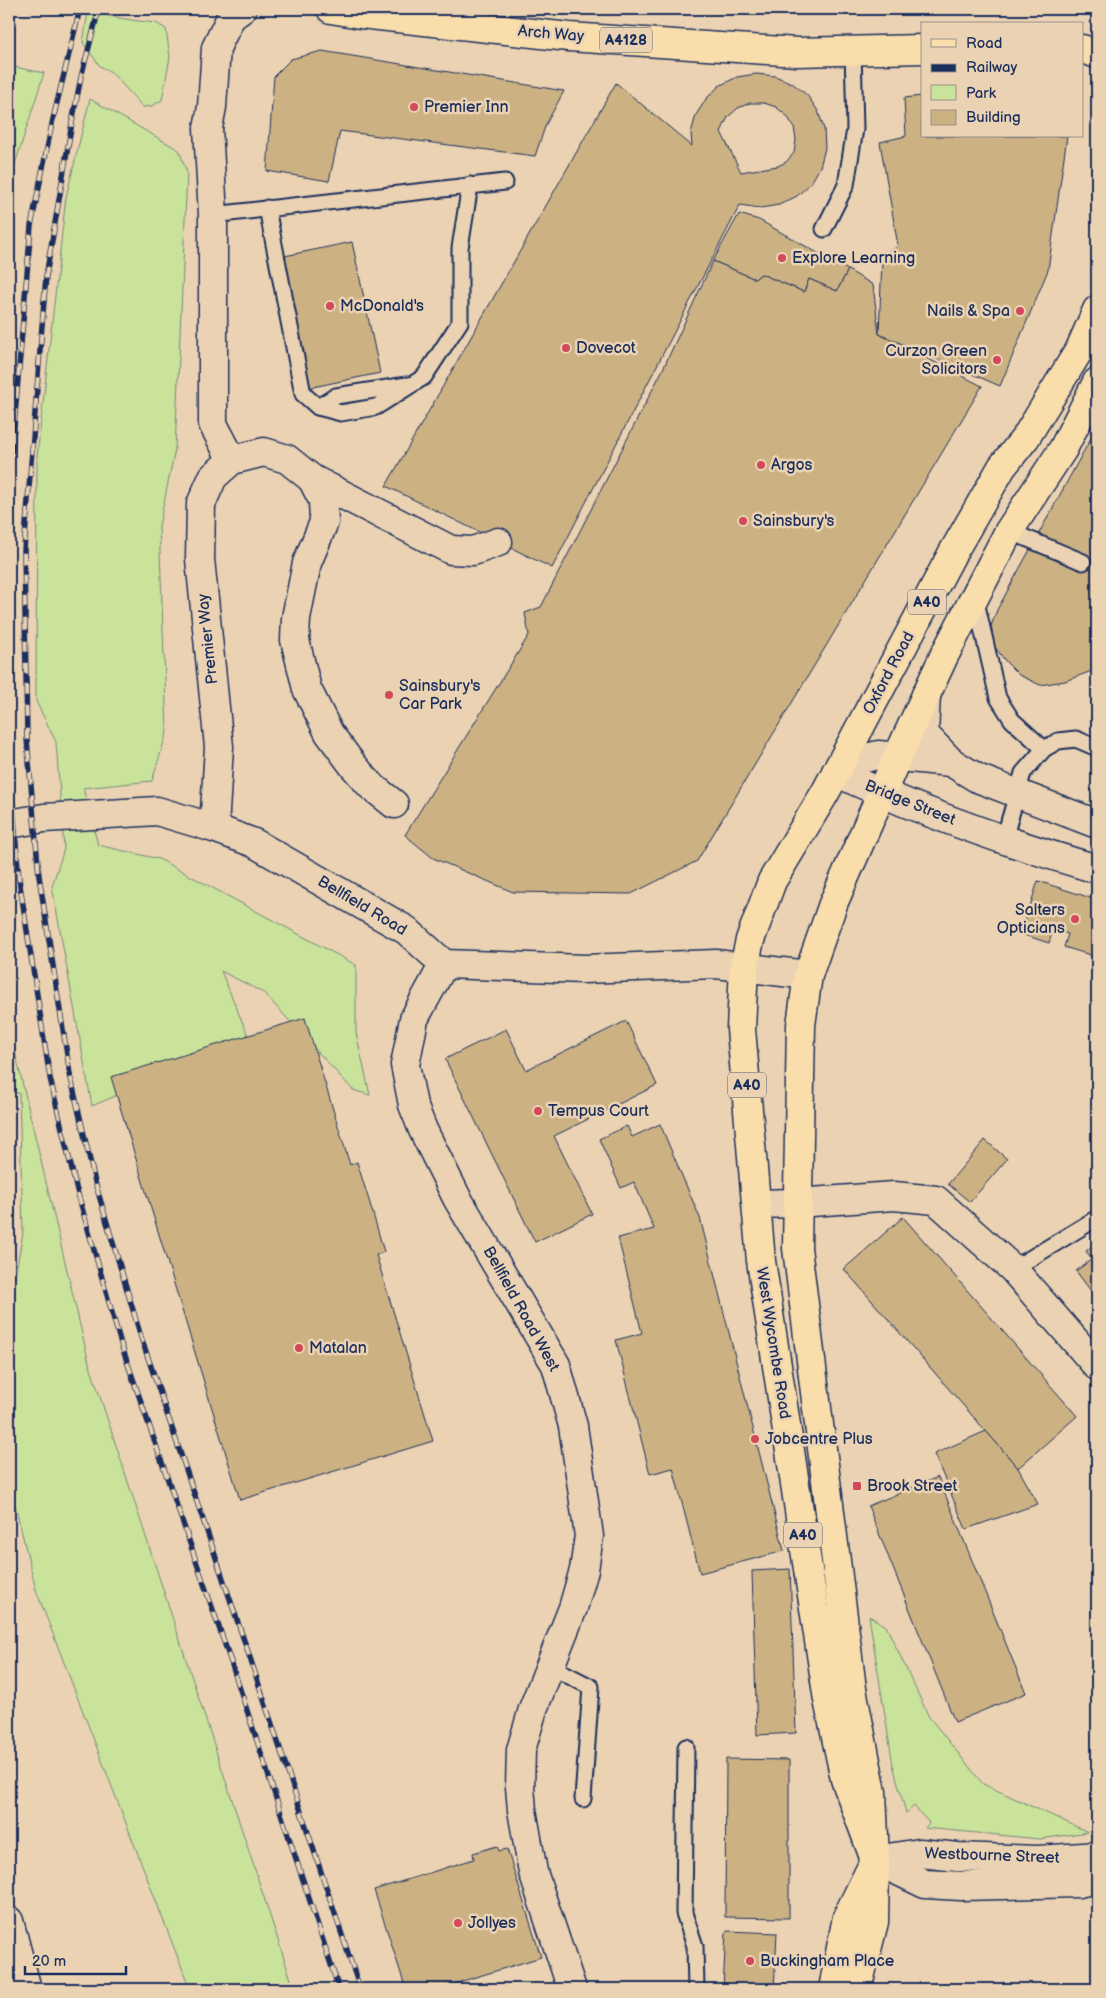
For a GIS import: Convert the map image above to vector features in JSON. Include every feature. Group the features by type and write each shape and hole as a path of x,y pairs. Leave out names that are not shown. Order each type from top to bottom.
{"main road":[{"name":"Arch Way","path":"331,9 569,37 797,52 921,49"},
{"path":"1084,50 1097,54"},
{"name":"Oxford Road","path":"744,967 750,940 772,881 836,772 988,491 1002,467 1026,437 1080,349 1097,310"},
{"name":"A40","path":"808,975 833,904 881,793 944,656 1009,531 1063,449 1097,382"},
{"name":"West Wycombe Road","path":"744,967 741,1030 761,1260 828,1700 845,1779 875,1860 847,1917 833,1989"},
{"name":"West Wycombe Road","path":"808,975 801,1025 797,1248 852,1689 872,1792 875,1860 874,1922 857,1989"}],"street":[{"path":"242,9 231,17 216,48 212,107 208,128 214,215 213,424 232,460 264,452 287,458 312,479 451,550 473,551 498,542"},
{"name":"Premier Way","path":"214,828 220,746 200,559 202,504 213,477 232,460"},
{"path":"312,479 323,500 324,522 307,563 296,618 296,640 300,665 307,689 329,733 371,786 394,804"},
{"name":"Bridge Street","path":"926,695 924,734 951,762 978,778 1097,824"},
{"name":"Bridge Street","path":"951,762 878,755 849,762 836,772 881,793 1004,840 1097,869"},
{"name":"Bellfield Road","path":"9,824 44,818 157,811 214,828 254,843 406,930 444,964"},
{"path":"444,964 584,969 716,964 808,975"},
{"name":"Bellfield Road West","path":"444,964 414,1019 406,1065 413,1105 423,1130 457,1198 556,1366 573,1426 589,1536 584,1570 573,1608 532,1709 521,1750 521,1802 533,1872 572,1989"},
{"path":"757,1204 894,1196 936,1200 1013,1269 1097,1366"},
{"name":"Westbourne Street","path":"875,1860 920,1852 958,1857 1038,1860 1097,1856"},
{"name":"Westbourne Street","path":"875,1860 925,1884 961,1886 1068,1884 1097,1879"},
{"path":"9,1921 27,1989"}],"lane":[{"path":"824,229 846,185 855,129 853,50"},
{"path":"214,215 505,182"},
{"path":"267,208 304,394 318,407 341,413 376,407 424,377 460,322 460,248 470,185"},
{"path":"1009,531 1083,562"},
{"path":"975,597 998,698 1012,720 1044,749"},
{"path":"1004,840 1023,773 1044,749 1058,741 1076,738 1097,748"},
{"path":"1013,1269 1097,1218"},
{"path":"550,1666 591,1687 583,1798"},
{"path":"686,1747 684,1914 695,1946 696,1989"}],"green space":[{"path":"88,12 156,23 166,29 170,57 162,100 152,106 143,107 111,72 100,66 83,43"},
{"path":"9,66 44,73 9,183"},
{"path":"90,99 179,150 187,173 175,449 159,526 167,732 152,781 83,788 98,845 159,859 356,965 356,1033 370,1095 353,1090 264,993 221,971 249,1038 92,1106 52,886 64,849 56,742 36,701 37,457 66,197"},
{"path":"9,1018 11,1035 89,1363 294,1989 190,1989 36,1590 9,1480 9,1308 23,1233 19,1093 9,1092"},
{"path":"869,1616 886,1626 929,1717 983,1784 1088,1832 1040,1839 925,1828 929,1823 914,1806 906,1813 893,1765"}],"building":[{"name":"Premier Inn","path":"322,51 564,91 546,124 535,156 340,131 329,181 267,171 274,76 291,59"},
{"name":"Dovecot","path":"756,74 775,76 792,83 807,95 818,111 824,129 825,148 820,167 811,183 797,196 779,205 760,208 740,205 552,568 386,486 616,83 692,146 691,133 696,115 706,99 719,86 737,77","holes":["750,103 764,103 776,107 787,116 794,127 796,140 794,153 786,162 778,166 741,172 721,132 728,117 738,108"]},
{"path":"921,96 921,138 1067,138 1048,270 1000,386 879,334 882,258 898,246 880,142 906,136 904,98"},
{"path":"739,214 759,220 848,270 837,291 809,279 804,292 761,274 755,279 713,261"},
{"path":"352,242 380,373 308,388 280,257"},
{"name":"Sainsbury's","path":"713,261 755,279 761,274 804,292 809,279 837,291 848,270 873,285 879,334 982,386 697,861 631,894 513,892 433,858 405,835 529,635 525,613 541,607 662,371"},
{"path":"1097,427 1097,669 1065,681 1040,685 1019,675 1007,663 994,646 991,626 997,610"},
{"path":"1038,881 1097,900 1097,957 1064,947 1068,934 1053,929 1049,943 1021,934"},
{"name":"Matalan","path":"305,1018 350,1165 357,1162 371,1207 384,1252 376,1255 433,1441 240,1500 111,1077"},
{"name":"Tempus Court","path":"626,1021 657,1085 554,1136 592,1214 535,1242 445,1059 506,1029 526,1070"},
{"path":"660,1124 700,1218 784,1551 700,1573 673,1468 650,1474 616,1340 642,1333 618,1238 654,1229 634,1182 621,1188 599,1139 627,1126 632,1137"},
{"path":"985,1140 1007,1159 970,1202 948,1184"},
{"path":"903,1217 1077,1416 1018,1468 844,1269"},
{"path":"1097,1242 1097,1299 1076,1271 1092,1259 1086,1251"},
{"path":"986,1431 1018,1468 1038,1504 966,1529 934,1454"},
{"path":"938,1477 1026,1693 955,1722 868,1506"},
{"path":"790,1569 796,1733 757,1735 752,1571"},
{"path":"726,1759 789,1760 789,1918 725,1917"},
{"name":"Jollyes","path":"497,1846 499,1851 507,1849 541,1957 437,1989 406,1989 374,1890 474,1859 473,1853"},
{"name":"Buckingham Place","path":"726,1931 777,1933 774,1989 723,1989"}],"railway":[{"path":"9,486 31,226 53,119 80,9"},
{"path":"99,9 81,77 46,276 24,550 27,739 39,876 70,1074 95,1182 141,1337 360,1989"},
{"path":"9,760 19,879 50,1078 76,1187 121,1344 231,1662 339,1989"}],"place":[{"name":"Premier Inn","path":"414,107"},
{"name":"Explore Learning","path":"782,258"},
{"name":"McDonald's","path":"330,306"},
{"name":"Nails & Spa","path":"1020,311"},
{"name":"Dovecot","path":"566,348"},
{"name":"Curzon Green Solicitors","path":"997,360"},
{"name":"Argos","path":"761,465"},
{"name":"Sainsbury's","path":"743,521"},
{"name":"Sainsbury's Car Park","path":"389,695"},
{"name":"Salters Opticians","path":"1075,919"},
{"name":"Tempus Court","path":"538,1111"},
{"name":"Matalan","path":"299,1348"},
{"name":"Jobcentre Plus","path":"755,1439"},
{"name":"Brook Street","path":"857,1486"},
{"name":"Jollyes","path":"458,1923"},
{"name":"Buckingham Place","path":"750,1961"}]}
